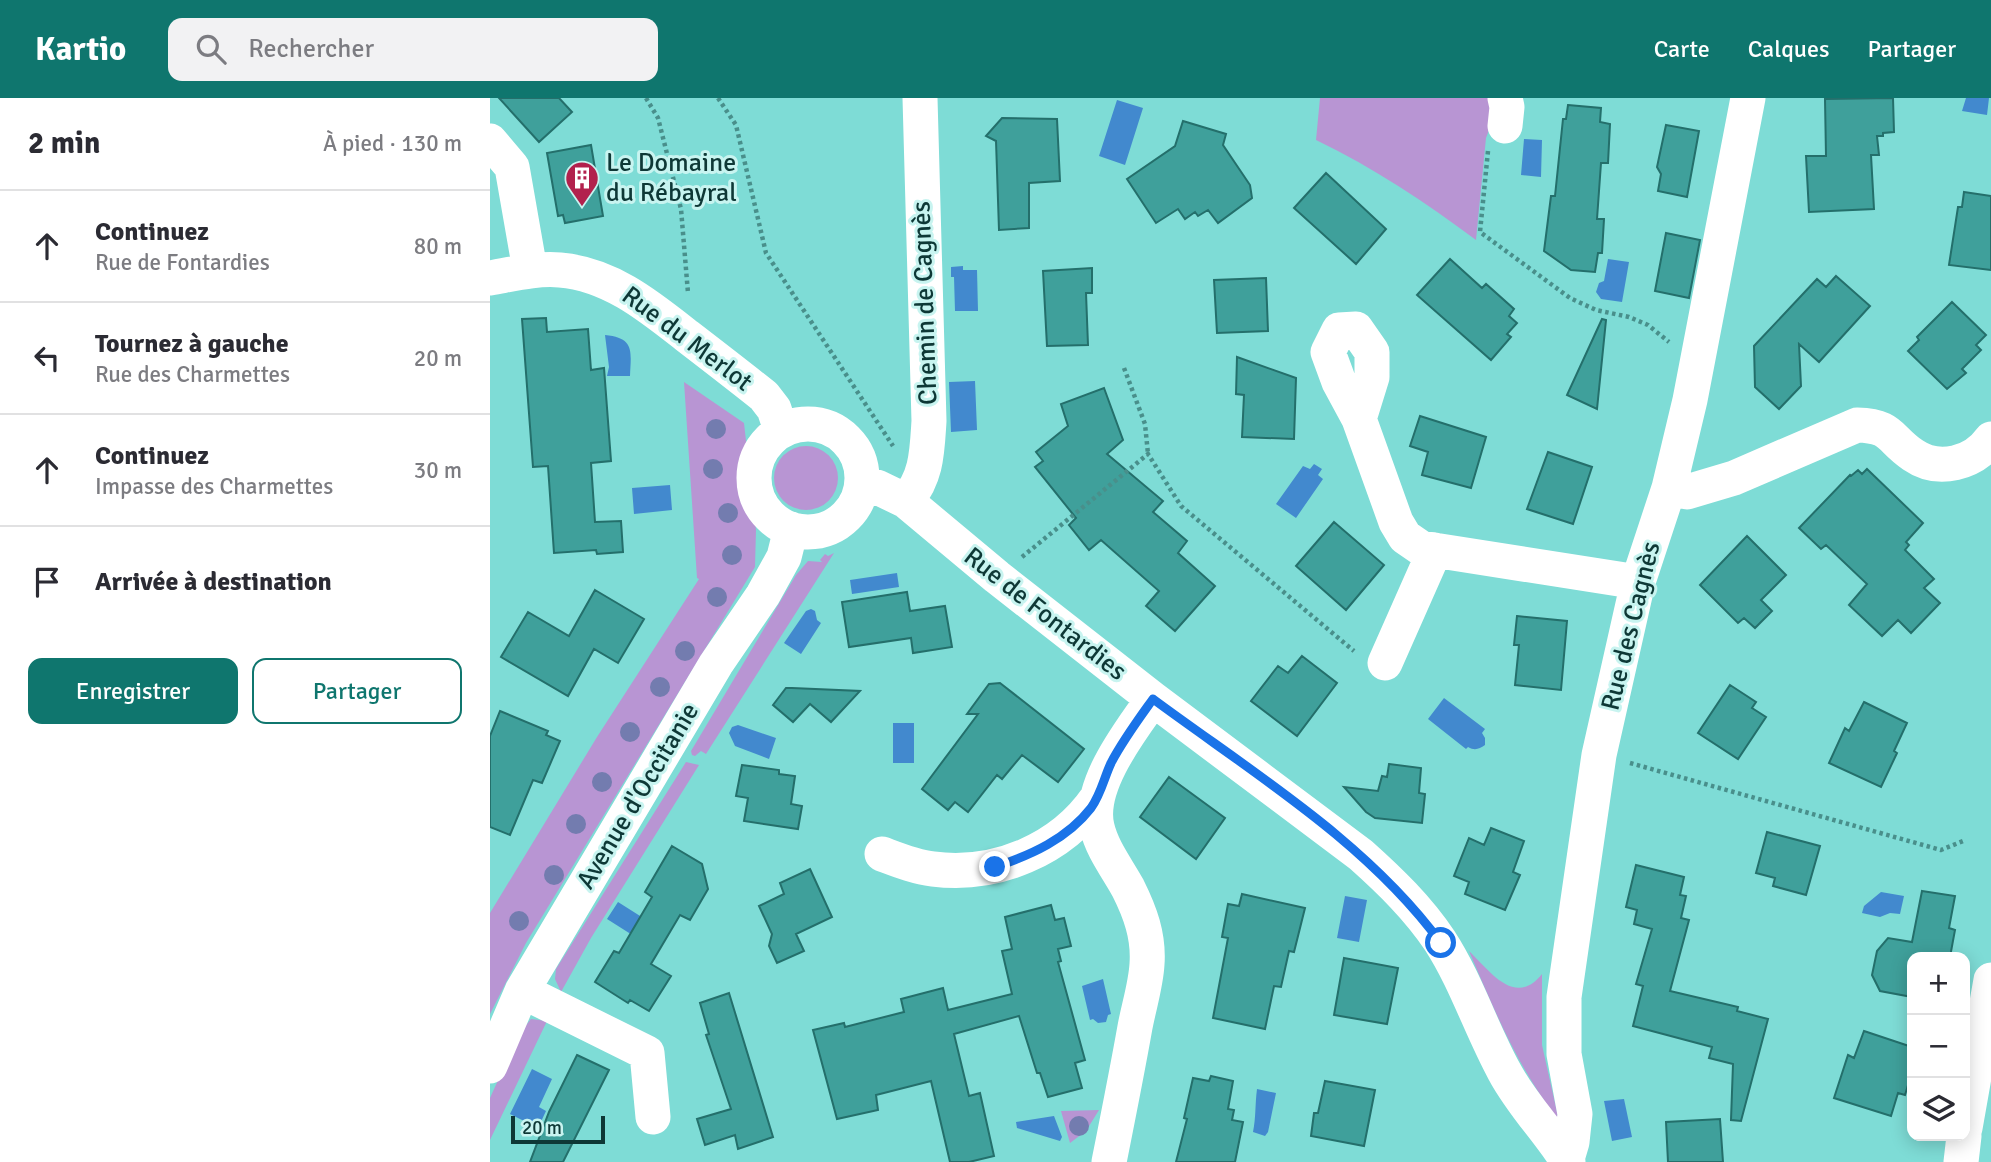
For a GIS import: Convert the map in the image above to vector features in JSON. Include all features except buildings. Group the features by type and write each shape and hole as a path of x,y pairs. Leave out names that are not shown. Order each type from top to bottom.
{"street":[{"name":"Chemin de Cagnès","path":"906,501 916,490 924,472 929,421 920,98"},
{"name":"Rue des Cagnès","path":"1568,1161 1575,1114 1564,1054 1564,997 1599,755 1638,582 1669,488 1690,400 1748,98"},
{"path":"490,141 512,167 530,270"},
{"name":"Rue du Merlot","path":"490,278 530,270 558,269 615,285 641,301 764,397 774,409 781,430"},
{"path":"1359,419 1396,522 1405,537 1421,548 1638,582"},
{"path":"798,424 815,424 832,429 846,439 856,453 862,469 862,487 855,504 844,519 828,528 809,532 791,529 775,521 763,508 756,491 754,474 758,457 768,442 781,430 798,424"},
{"path":"1669,488 1687,492 1734,478 1857,425 1877,426 1893,436 1913,455 1933,464 1961,463 1983,450 1991,439"},
{"name":"Rue de Fontardies","path":"862,487 877,487 906,501 997,577 1153,699 1361,855 1418,912 1441,943 1524,1106 1568,1161"},
{"name":"Avenue d'Occitanie","path":"490,1066 522,991 716,664 763,595 784,557 791,529"},
{"path":"1385,663 1435,550"},
{"path":"882,854 932,869 963,871 995,867 1025,857 1056,840 1078,821 1097,798 1110,765 1153,699"},
{"path":"1097,798 1096,823 1104,848 1139,909 1145,930 1147,965 1109,1162"},
{"path":"1970,1100 1991,980"},
{"path":"522,991 647,1053 653,1117"},
{"path":"1961,1162 1963,1141"}],"path":[{"path":"646,98 658,117 681,209 685,274 695,342"},
{"path":"719,98 736,125 766,253 900,457 924,472"},
{"path":"1505,112 1489,137 1480,232 1570,298 1596,310 1629,317 1648,325 1679,351 1698,353"},
{"path":"1124,368 1145,424 1148,454 1181,506 1353,650 1385,663"},
{"path":"997,577 1148,454"},
{"path":"1599,755 1941,850 1964,841"}],"shaded area":[{"path":"1320,98 1491,98 1494,117 1486,138 1476,240 1399,186 1316,140"},
{"path":"684,382 744,423 756,530 755,567 526,943 490,1014 490,913 597,737 699,579"},
{"path":"806,446 829,455 838,478 829,501 806,510 783,501 774,478 783,455"},
{"path":"834,553 706,754 701,751 695,756 692,755 691,751 796,575 808,561 822,562 820,560 825,554 828,556"},
{"path":"686,762 699,765 591,938 561,992 555,979 556,969"},
{"path":"1469,951 1494,976 1513,987 1522,988 1532,984 1542,974 1542,1045 1559,1121 1520,1060"},
{"path":"531,1019 547,1021 490,1140 490,1098 519,1034"},
{"path":"1099,1110 1086,1131 1070,1143 1061,1111"}],"water":[{"path":"1966,98 1989,98 1987,115 1962,111"},
{"path":"1117,100 1143,108 1125,165 1099,156"},
{"path":"1524,139 1542,140 1541,177 1521,175"},
{"path":"1608,259 1629,262 1622,302 1601,299 1596,292 1599,283 1604,281"},
{"path":"963,266 963,270 977,270 978,311 955,311 951,267"},
{"path":"605,335 622,339 629,347 630,376 607,376 609,367"},
{"path":"975,381 977,430 951,432 949,382"},
{"path":"1314,464 1322,469 1318,475 1323,479 1296,518 1276,504 1303,466 1310,469"},
{"path":"670,485 672,510 634,514 632,488"},
{"path":"897,573 899,587 852,594 850,580"},
{"path":"811,609 821,623 801,654 784,643 806,611"},
{"path":"1444,698 1485,729 1482,733 1485,745 1477,749 1466,749 1428,719"},
{"path":"893,723 914,723 914,763 893,763"},
{"path":"738,725 776,738 769,759 735,746 729,733 732,727"},
{"path":"1881,892 1904,896 1900,914 1890,913 1880,917 1862,913 1864,906"},
{"path":"1345,896 1367,900 1359,942 1337,938"},
{"path":"618,902 648,921 637,938 607,919"},
{"path":"1103,979 1111,1014 1106,1022 1098,1023 1090,1020 1082,986"},
{"path":"532,1069 552,1079 539,1107 546,1111 538,1128 510,1114"},
{"path":"1257,1089 1276,1093 1265,1136 1253,1132"},
{"path":"1624,1099 1632,1137 1612,1141 1604,1101"},
{"path":"1054,1116 1062,1137 1060,1141 1017,1128 1016,1122"}],"place":[{"name":"Le Domaine du Rébayral","path":"582,208"}],"route":[{"path":"995,867 1025,857 1056,840 1089,810 1097,798 1110,765 1153,699 1361,855 1392,883 1441,943"}]}
